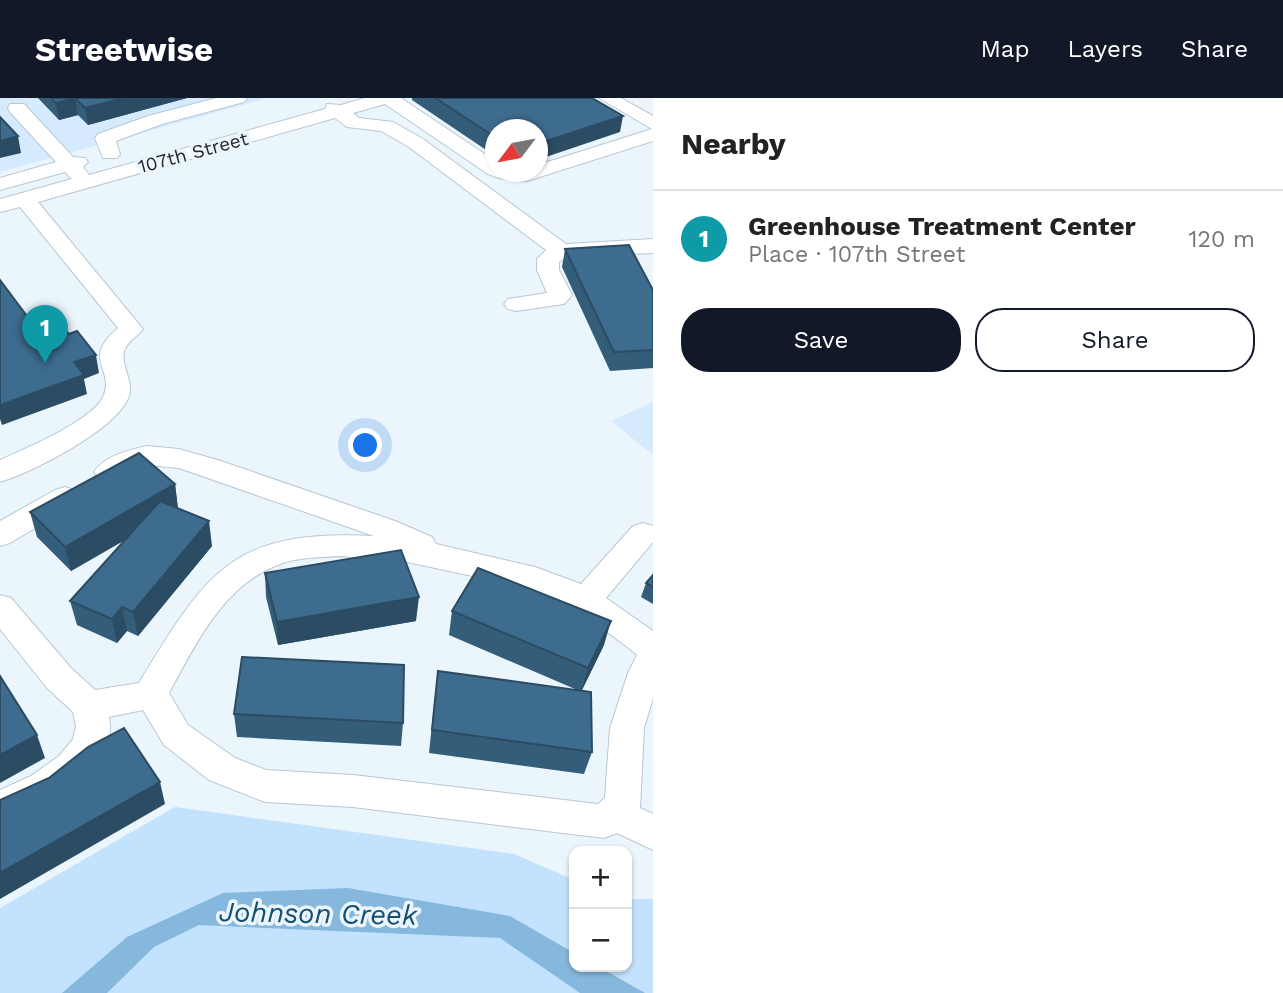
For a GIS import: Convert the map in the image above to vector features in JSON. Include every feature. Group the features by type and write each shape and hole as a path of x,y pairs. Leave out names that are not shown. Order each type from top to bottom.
{"street":[{"path":"317,98 354,123 386,126 416,143 561,251"},
{"name":"107th Street","path":"155,120 174,137 317,98"},
{"path":"388,98 485,163"},
{"name":"107th Street","path":"0,206 388,98"},
{"path":"608,98 653,124"},
{"path":"634,98 653,108"},
{"path":"110,154 105,138 155,120 232,100 248,118"},
{"path":"17,108 85,181"},
{"path":"548,168 653,135"},
{"name":"107th Street","path":"0,184 136,148"},
{"path":"0,472 73,435 99,418 114,402 118,378 110,360 111,352 115,341 131,329 25,199"},
{"path":"516,304 556,299 560,295 548,270 548,259 561,251 652,249"},
{"path":"0,535 122,464 154,454 220,471 344,514 401,534 440,554"},
{"path":"585,601 643,534"},
{"path":"88,705 128,701 151,693 189,625 224,583 254,563 278,552 303,548 342,546 440,554 544,581 610,614 653,653 627,728 623,806 604,821 353,791 265,786 222,769 176,735 151,693"},
{"path":"0,607 58,678 88,705 93,724 89,742 76,762 52,781 0,807"},
{"path":"614,813 653,833"}],"shaded area":[{"path":"0,98 268,98 0,172"},
{"path":"653,402 653,455 611,421"},
{"path":"175,807 514,854 569,878 569,972 632,972 632,899 653,899 653,993 0,993 0,908"}],"water":[{"name":"Johnson Creek","path":"348,888 510,916 569,950 569,972 608,972 645,993 580,993 500,938 199,925 154,947 107,993 62,993 127,937 223,893"}],"building":[{"path":"51,98 75,98 56,103"},
{"path":"75,98 124,98 85,108"},
{"path":"435,98 592,98 623,116 548,140 548,119 485,119 485,130"},
{"path":"0,117 18,136 0,141"},
{"path":"629,245 653,290 653,350 614,352 565,249"},
{"path":"0,280 39,332 61,324 69,334 77,331 96,355 74,362 84,375 0,405"},
{"path":"139,453 175,484 65,547 30,512"},
{"path":"160,501 209,521 133,612 122,607 112,619 70,601"},
{"path":"401,550 419,597 277,622 265,573"},
{"path":"478,568 611,621 588,668 452,611"},
{"path":"653,575 653,587 646,583"},
{"path":"242,657 404,665 403,723 234,714"},
{"path":"438,671 591,692 592,752 432,730"},
{"path":"0,676 37,735 0,755"},
{"path":"124,728 160,782 0,873 0,800 49,778 88,747"}],"place":[{"name":"Greenhouse Treatment Center","path":"45,363"}]}
